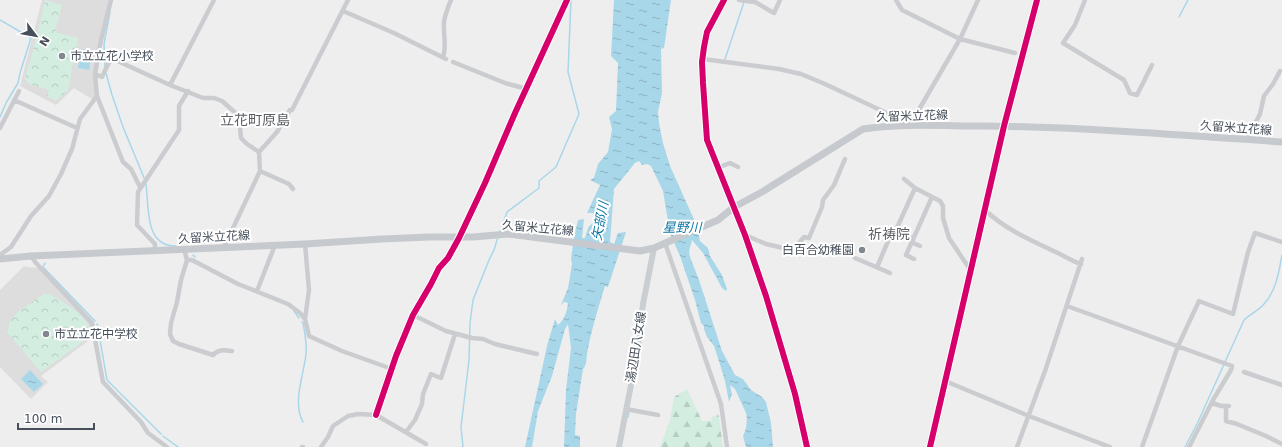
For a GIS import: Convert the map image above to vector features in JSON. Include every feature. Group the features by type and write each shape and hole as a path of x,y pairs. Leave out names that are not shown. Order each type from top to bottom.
{"main road":[{"name":"久留米立花線","path":"0,259 31,256 305,244 382,239 430,237 459,238 508,234 640,251 654,248 718,220 734,207 762,192 863,129 876,127 909,125 1004,126 1170,134 1282,142"}],"street":[{"path":"111,0 101,40 95,74 97,96 123,162 131,169 140,187"},
{"path":"170,85 214,0"},
{"path":"224,247 260,171 259,152 277,132 290,110 292,110 348,0"},
{"path":"343,11 394,33 445,58 444,23 446,11 451,0"},
{"path":"376,415 403,337 413,315 439,268 448,258 459,238 568,0"},
{"path":"724,0 707,32 703,59 707,140 745,235 795,394 807,447"},
{"path":"739,0 755,2 774,13 780,0"},
{"path":"896,0 902,10 960,39 1015,54"},
{"path":"703,59 779,69 801,74 825,84 909,125 960,39 978,0"},
{"path":"930,447 1004,126 1037,0"},
{"path":"1085,0 1075,25 1063,43 1124,80 1130,93 1138,98 1152,65"},
{"path":"95,74 102,77 111,58 170,85 203,98 222,100 239,116 241,138 259,152"},
{"path":"453,62 505,83 528,89"},
{"path":"1247,139 1260,114 1264,96 1280,71"},
{"path":"155,251 155,244 137,225 138,192 179,130 180,106 188,91"},
{"path":"0,128 19,92"},
{"path":"0,255 11,247 31,216 49,196 66,161 82,114 97,96"},
{"path":"14,100 77,128"},
{"path":"745,235 766,244 792,250 804,237 809,238 822,207 823,200 834,185 846,159"},
{"path":"717,168 730,163 738,167"},
{"path":"260,171 289,184 293,189"},
{"path":"904,179 940,202 949,238 971,271"},
{"path":"877,267 889,239 896,230 916,188"},
{"path":"914,259 906,255 932,197"},
{"path":"985,210 996,220 1020,236 1072,261 1082,261 1017,447"},
{"path":"896,230 920,246"},
{"path":"1142,447 1178,346 1198,301 1233,314 1248,252 1255,233 1282,242"},
{"path":"666,242 721,404 727,447"},
{"path":"304,319 309,290 305,244"},
{"path":"256,291 275,245"},
{"name":"湯辺田八女線","path":"619,447 654,248"},
{"path":"184,249 186,260 171,322 170,334 173,341 212,355 223,350 232,351"},
{"path":"31,256 92,323 103,382 141,422 148,433 167,447"},
{"path":"855,258 890,273"},
{"path":"186,260 192,260 238,284 292,306 304,319 309,336 342,351 392,369"},
{"path":"1067,306 1232,366 1189,447"},
{"path":"413,315 446,331 483,339 496,344 537,354"},
{"path":"406,432 415,420 422,404 423,394 431,374 441,378 456,334"},
{"path":"1244,372 1282,385"},
{"path":"945,381 1029,416 1110,447"},
{"path":"1212,403 1227,406 1226,421 1237,424 1282,444"},
{"path":"626,410 658,415"},
{"path":"321,447 333,426 348,416 358,414 376,415 426,444"}],"shaded area":[{"name":"市立立花小学校","path":"42,0 110,0 99,42 96,94 93,100 74,88 56,105 20,86"},
{"name":"市立立花中学校","path":"24,266 39,268 90,323 93,330 92,338 41,376 48,382 31,399 0,367 0,290"}],"green space":[{"path":"45,0 62,5 55,32 78,38 68,90 56,101 47,96 49,90 29,84 25,79"},
{"path":"45,293 64,302 84,319 88,325 90,333 89,337 41,372 7,332 10,321 19,311"},
{"path":"687,389 702,421 711,421 712,417 718,414 723,447 660,447 670,420 674,397"}],"water":[{"path":"614,0 671,0 664,48 661,49 662,93 658,112 663,143 670,166 697,226 700,241 708,248 710,256 722,275 727,289 726,291 722,288 703,253 692,240 689,251 690,257 722,351 735,375 743,379 751,390 762,397 766,402 771,423 773,447 746,447 743,436 747,418 746,413 735,389 730,385 732,394 729,402 725,381 714,346 707,337 704,326 701,323 680,256 668,232 668,221 663,191 651,166 647,164 642,165 639,161 635,163 614,189 610,242 614,244 618,233 626,232 608,287 605,286 595,320 586,364 583,369 576,414 575,435 580,436 580,447 564,447 566,390 571,348 568,324 565,329 552,376 538,411 532,447 525,447 547,346 555,319 558,325 564,318 567,309 568,303 564,302 561,305 568,288 574,237 578,220 584,219 582,238 585,238 588,228 594,220 593,213 587,213 600,185 590,180 594,178 598,164 608,152 612,129 609,117 616,111 618,63 611,56"},
{"path":"81,49 92,51 89,70 78,68"},
{"path":"30,370 43,384 34,392 21,379"}],"waterway":[{"path":"500,232 507,212 539,188 539,181 556,167 579,114 568,72 571,0"},
{"path":"1179,17 1188,0"},
{"path":"725,59 744,2"},
{"path":"105,67 104,44 110,12"},
{"path":"0,20 31,38 18,83 6,103 0,117"},
{"path":"106,73 123,127 145,180"},
{"path":"146,184 148,213 153,232 158,240 166,244 176,246"},
{"path":"463,447 461,427 469,360 470,323 473,300 498,237"},
{"path":"1185,447 1244,320 1262,306 1268,299 1276,281 1282,255"},
{"path":"45,263 43,267 95,321"},
{"path":"294,311 299,318"},
{"path":"302,322 306,350 300,388 299,406 303,422"},
{"path":"97,324 99,330"},
{"path":"99,334 107,380 161,434"},
{"path":"628,417 629,413"},
{"path":"163,436 178,447"}],"cycle path":[{"path":"376,415 396,356 413,315 439,268 448,258 459,238 567,0"},
{"path":"724,0 707,32 702,62 707,140 745,235 766,296 795,394 807,447"},
{"path":"930,447 1004,126 1037,0"}],"place":[{"name":"市立立花小学校","path":"62,56"},
{"name":"白百合幼稚園","path":"862,250"},
{"name":"市立立花中学校","path":"46,334"}],"district":[{"name":"立花町原島","path":"255,120"},
{"name":"祈祷院","path":"889,234"}],"water label":[{"name":"矢部川","path":"600,221"},
{"name":"星野川","path":"682,227"}]}
